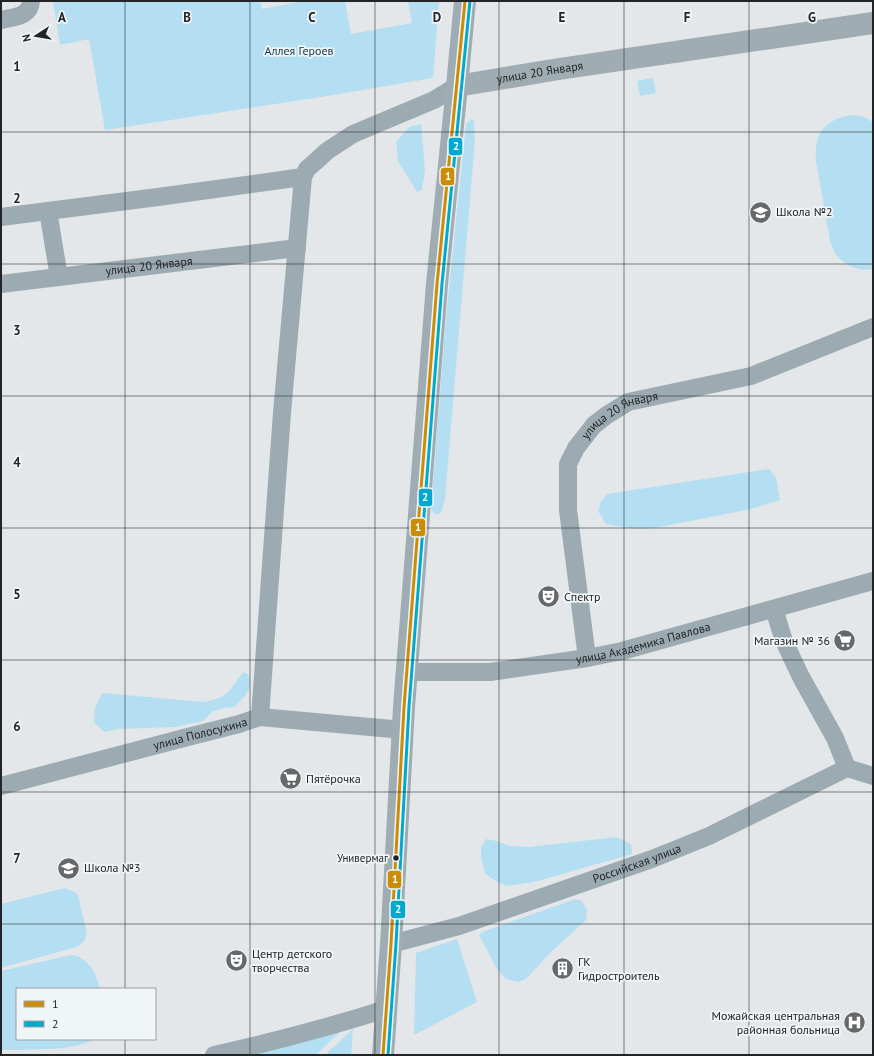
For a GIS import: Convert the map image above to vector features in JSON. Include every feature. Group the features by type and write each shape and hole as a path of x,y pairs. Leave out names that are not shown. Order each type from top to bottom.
{"main road":[{"path":"383,1055 407,672 437,284 465,1"},
{"name":"улица 20 Января","path":"457,86 559,69 873,23"}],"street":[{"path":"1,20 17,17 26,13 31,1"},
{"name":"улица 20 Января","path":"303,177 307,169 327,151 353,134 434,100 457,86"},
{"path":"1,217 303,177 282,413 260,716"},
{"path":"48,211 59,277"},
{"name":"улица 20 Января","path":"1,284 297,248"},
{"name":"улица 20 Января","path":"588,658 568,510 568,464 576,448 594,425 628,402 751,376 873,327"},
{"name":"улица Академика Павлова","path":"407,672 490,672 622,652 873,581"},
{"path":"774,609 784,641 801,677 835,738 847,768 873,776"},
{"name":"улица Полосухина","path":"1,786 239,724 260,716 403,730"},
{"name":"Российская улица","path":"391,944 459,926 652,859 709,836 847,768"},
{"path":"214,1055 362,1017 386,1009"}],"green space":[{"name":"Аллея Героев","path":"53,1 260,1 262,9 304,1 345,1 351,34 412,23 408,1 439,1 433,78 321,97 105,130 89,39 60,45"},
{"path":"653,78 656,93 640,96 637,81"},
{"path":"850,115 862,116 873,122 873,269 868,270 852,267 842,261 834,252 830,241 816,161 817,143 822,130 833,121"},
{"path":"471,119 474,120 475,140 445,499 441,513 436,515 431,509 446,318 466,124"},
{"path":"421,124 425,170 422,190 417,192 398,161 396,142 409,127"},
{"path":"769,469 776,478 780,500 751,509 660,527 642,529 606,524 598,511 601,502 607,494"},
{"path":"243,672 248,674 250,680 248,692 245,696 235,707 223,708 212,712 203,721 174,727 119,729 104,732 94,722 95,708 102,693 205,702 219,698 228,692"},
{"path":"617,837 631,844 632,854 534,882 506,886 499,883 485,874 481,858 481,848 486,839 510,846 529,847"},
{"path":"65,888 75,892 78,896 87,933 84,942 76,947 1,968 1,904"},
{"path":"576,899 582,901 587,910 586,920 549,954 526,979 518,982 506,979 497,969 479,935 482,932"},
{"path":"457,939 477,1002 414,1035 416,953"},
{"path":"71,955 82,959 91,967 97,978 100,988 16,988 16,1040 92,1040 62,1048 1,1050 1,971"},
{"path":"347,1025 316,1055 246,1055"},
{"path":"353,1029 351,1055 325,1055"}],"transit line":[{"name":"1","path":"383,1055 391,944 404,707 437,284 465,1"},
{"name":"2","path":"388,1055 396,944 409,707 442,284 470,1"}],"place":[{"name":"Школа №2","path":"761,212"},
{"name":"Спектр","path":"548,597"},
{"name":"Магазин № 36","path":"845,641"},
{"name":"Пятёрочка","path":"291,779"},
{"name":"Универмаг","path":"396,858"},
{"name":"Школа №3","path":"68,868"},
{"name":"Центр детского творчества","path":"236,961"},
{"name":"ГК Гидростроитель","path":"563,969"},
{"name":"Можайская центральная районная больница","path":"855,1023"}]}
